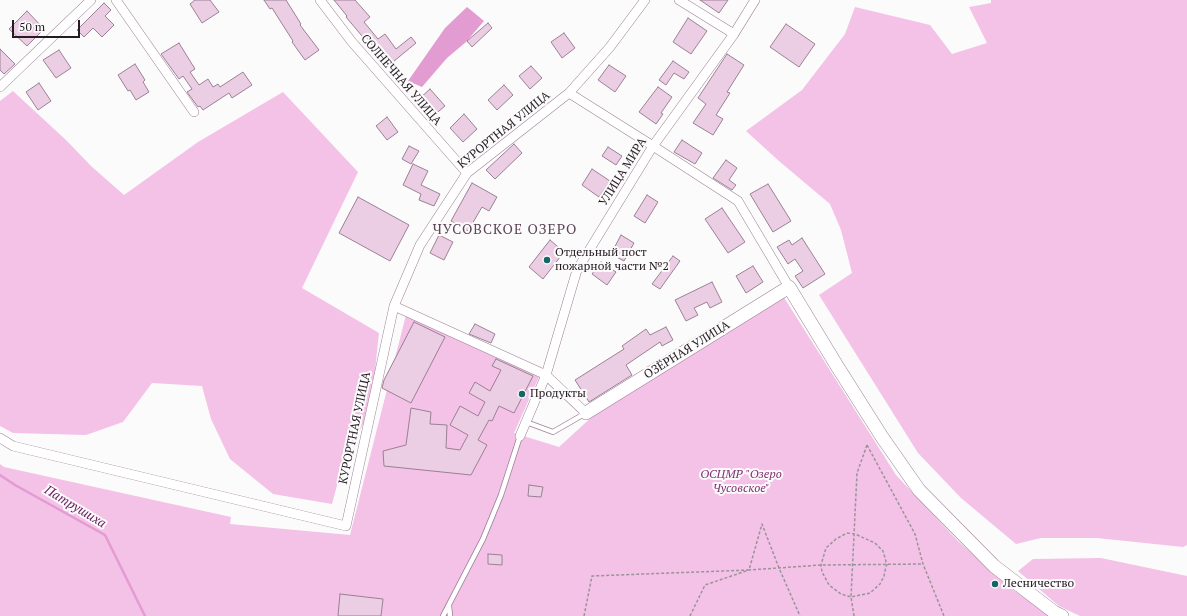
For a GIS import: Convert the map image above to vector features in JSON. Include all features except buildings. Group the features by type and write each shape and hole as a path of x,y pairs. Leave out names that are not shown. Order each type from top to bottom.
{"street":[{"path":"0,87 91,0"},
{"path":"116,0 194,112"},
{"name":"СОЛНЕЧНАЯ УЛИЦА","path":"320,0 352,42 466,173"},
{"name":"КУРОРТНАЯ УЛИЦА","path":"0,438 13,446 346,526 394,306 420,246 466,173 569,93 610,47 645,0"},
{"path":"679,0 734,34"},
{"name":"УЛИЦА МИРА","path":"520,436 546,375 577,270 653,146 734,34 755,0"},
{"path":"569,93 738,202 837,366 882,437 919,490 994,566 1054,612 1062,616"},
{"name":"ОЗЁРНАЯ УЛИЦА","path":"586,414 789,287"},
{"path":"394,306 546,375 586,414"}],"lane":[{"path":"526,422 553,432 586,414"},
{"path":"443,616 483,539 501,495 520,436"},
{"path":"449,604 450,616"}],"path":[{"path":"854,616 851,597 857,473 867,445 915,534 923,564 944,616"},
{"path":"749,570 762,524 800,616"},
{"path":"847,533 855,534 875,543 883,551 887,565 880,584 870,593 851,597 841,594 829,585 822,572 821,565 826,548 836,539 847,533"},
{"path":"584,616 592,576 749,570 821,565 923,564"},
{"path":"690,616 705,585 749,570"}],"green space":[{"path":"991,0 1187,0 1187,545 1183,547 1097,538 1041,538 1016,544 961,498 918,453 819,295 852,273 841,230 830,204 746,131 802,90 845,34 855,7 930,25 952,54 987,43 969,7 991,3"},
{"path":"13,91 67,141 91,166 124,195 198,142 283,92 358,172 302,288 379,333 373,406 344,459 332,504 273,494 230,459 211,419 202,386 152,383 123,422 86,435 13,433 0,426 0,101"},
{"name":"ОСЦМР \"Озеро Чусовское\"","path":"783,296 896,475 958,541 1013,590 1052,616 0,616 0,464 4,467 231,517 230,524 350,535 406,315 539,377 514,433 559,447 595,414"},
{"path":"1101,558 1187,576 1187,616 1080,616 1059,606 1018,571 1033,559"}],"shaded area":[{"path":"467,7 484,21 466,42 447,58 422,87 408,81 445,28"}],"waterway":[{"name":"Патрушиха","path":"0,475 15,485 105,535 145,616"}],"place":[{"name":"Отдельный пост пожарной части №2","path":"547,260"},
{"name":"Продукты","path":"522,394"},
{"name":"Лесничество","path":"995,584"}],"district":[{"name":"ЧУСОВСКОЕ ОЗЕРО","path":"505,230"}]}
